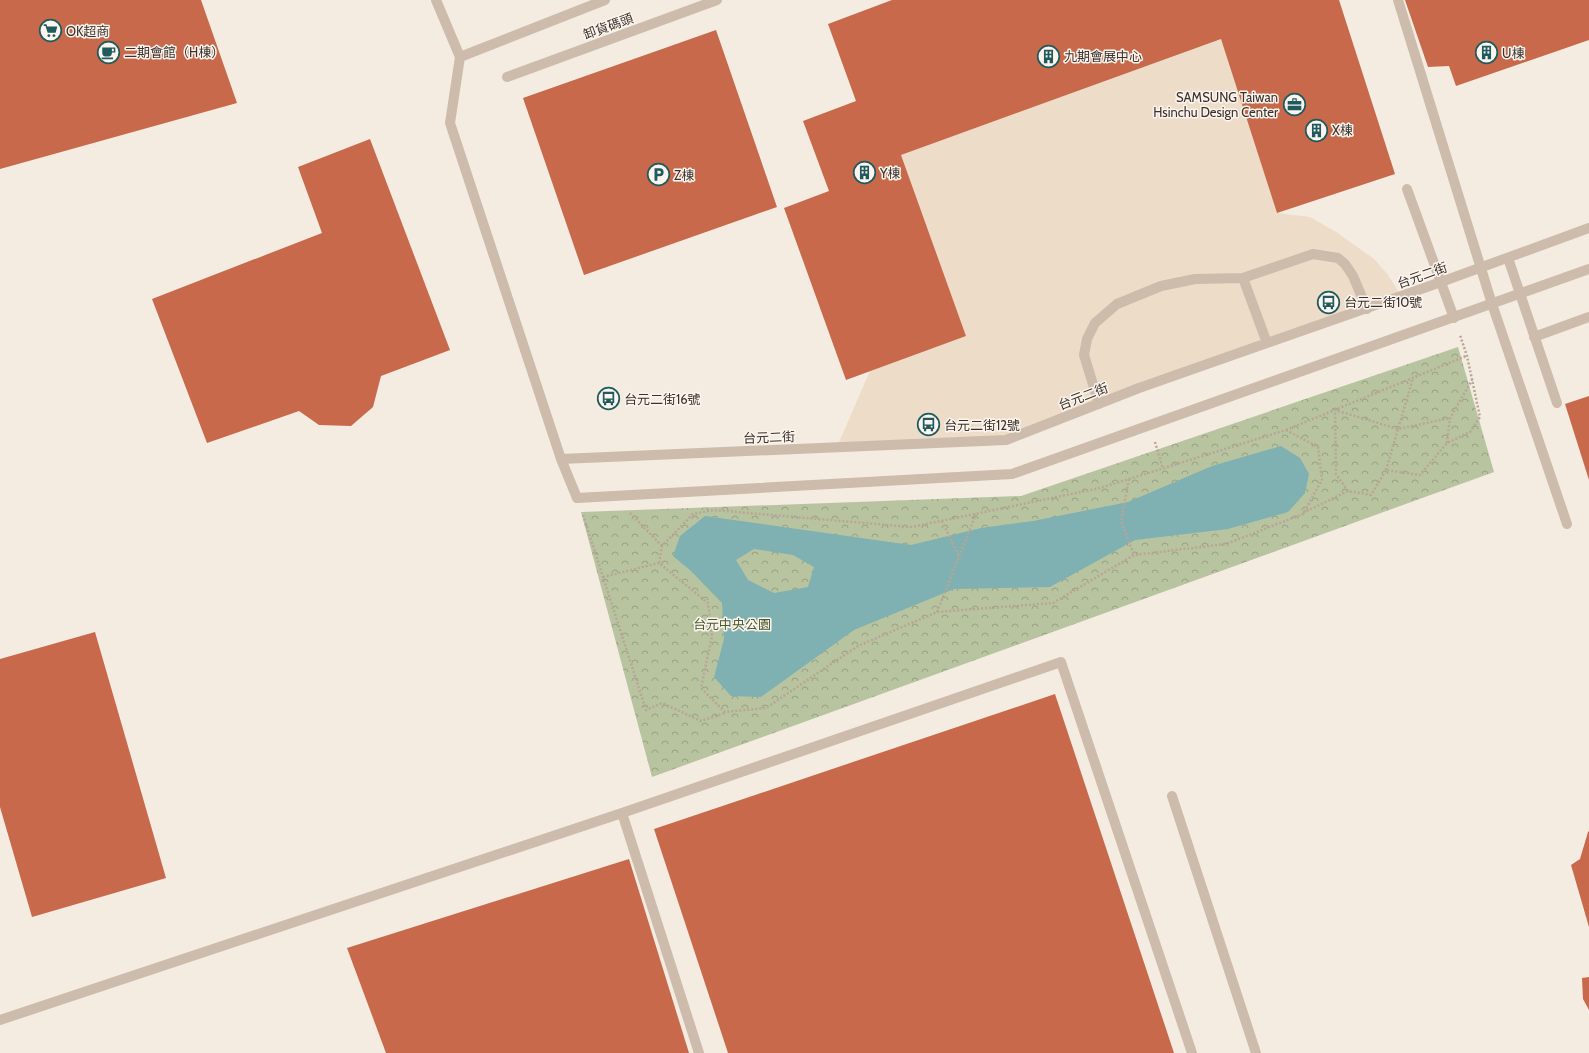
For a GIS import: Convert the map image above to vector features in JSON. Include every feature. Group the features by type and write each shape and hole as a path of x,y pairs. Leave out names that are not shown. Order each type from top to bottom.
{"lane":[{"path":"436,0 460,57 450,123 561,459 577,498 1012,474 1589,269"},
{"path":"460,57 605,0"},
{"name":"卸貨碼頭","path":"507,77 717,0"},
{"path":"1398,0 1480,268 1567,524"},
{"path":"1407,189 1454,318"},
{"name":"台元二街","path":"561,459 1006,440 1099,404 1589,228"},
{"path":"1099,404 1084,355 1087,339 1095,323 1117,304 1161,286 1195,279 1243,278 1313,254 1338,258 1345,264 1353,276 1366,309"},
{"path":"1508,258 1557,403"},
{"path":"1243,278 1267,343"},
{"path":"1534,336 1589,317"},
{"path":"0,1020 622,813 1061,662 1192,1053"},
{"path":"1172,796 1256,1053"},
{"path":"622,813 699,1053"}],"path":[{"path":"1386,470 1420,475 1447,443 1470,432 1480,417 1467,356 1454,318"},
{"path":"659,563 662,546 693,514 713,510 912,527 942,521 1100,488 1164,469 1286,430 1467,356"},
{"path":"577,498 646,710 662,704 701,721 725,712 766,708 858,646 937,612 1054,603 1134,555 1226,544 1303,514 1348,491 1371,495 1386,470 1413,378"},
{"path":"1447,443 1450,418 1472,380"},
{"path":"1335,410 1398,429 1450,418"},
{"path":"1335,410 1336,474 1348,491"},
{"path":"1150,425 1164,469"},
{"path":"1286,430 1318,446 1322,480 1303,514"},
{"path":"1129,480 1121,521 1134,555"},
{"path":"613,496 662,546"},
{"path":"937,612 976,514"},
{"path":"942,521 959,556"},
{"path":"603,577 659,563"},
{"path":"659,563 708,603 712,636 701,688 725,712"}],"green space":[{"name":"台元中央公園","path":"1458,347 1494,472 652,777 581,512 1021,496"}],"shaded area":[{"path":"1221,39 1277,213 1310,217 1336,232 1374,259 1388,275 1401,296 1001,440 837,447 870,371 966,336 901,155"}],"water":[{"path":"1281,446 1300,458 1309,474 1305,493 1288,512 1228,529 1135,540 1050,587 954,589 854,630 761,697 731,696 714,677 724,639 722,603 691,571 673,556 680,536 705,516 911,545 981,528 1033,521 1128,502 1212,466","holes":["754,549 793,555 814,567 808,587 774,593 748,580 736,560"]}],"building":[{"name":"二期會館（H棟）","path":"0,0 201,0 237,103 0,169"},
{"path":"892,0 1339,0 1395,174 1277,213 1221,39 901,155 966,336 846,380 784,208 829,191 803,121 856,101 828,24"},
{"name":"U棟","path":"1405,0 1589,0 1589,40 1456,86 1449,66 1428,67"},
{"name":"Z棟","path":"716,30 777,207 584,275 523,98"},
{"path":"370,139 450,350 381,376 373,407 351,426 319,425 299,411 207,443 152,299 322,233 298,167"},
{"path":"1589,396 1589,480 1565,404"},
{"path":"95,632 166,878 32,917 0,807 0,659"},
{"path":"1055,694 1174,1053 728,1053 654,829"},
{"path":"1589,831 1589,927 1571,865 1580,859"},
{"path":"629,859 689,1053 386,1053 347,948"},
{"path":"1589,977 1589,1010 1583,999 1582,978"}],"place":[{"name":"OK超商","path":"50,31"},
{"name":"二期會館（H棟）","path":"109,52"},
{"name":"U棟","path":"1487,53"},
{"name":"九期會展中心","path":"1048,56"},
{"name":"SAMSUNG Taiwan Hsinchu Design Center","path":"1294,104"},
{"name":"X棟","path":"1316,130"},
{"name":"Y棟","path":"865,173"},
{"name":"Z棟","path":"658,175"},
{"name":"台元二街10號","path":"1329,302"},
{"name":"台元二街16號","path":"609,399"},
{"name":"台元二街12號","path":"929,425"}]}
